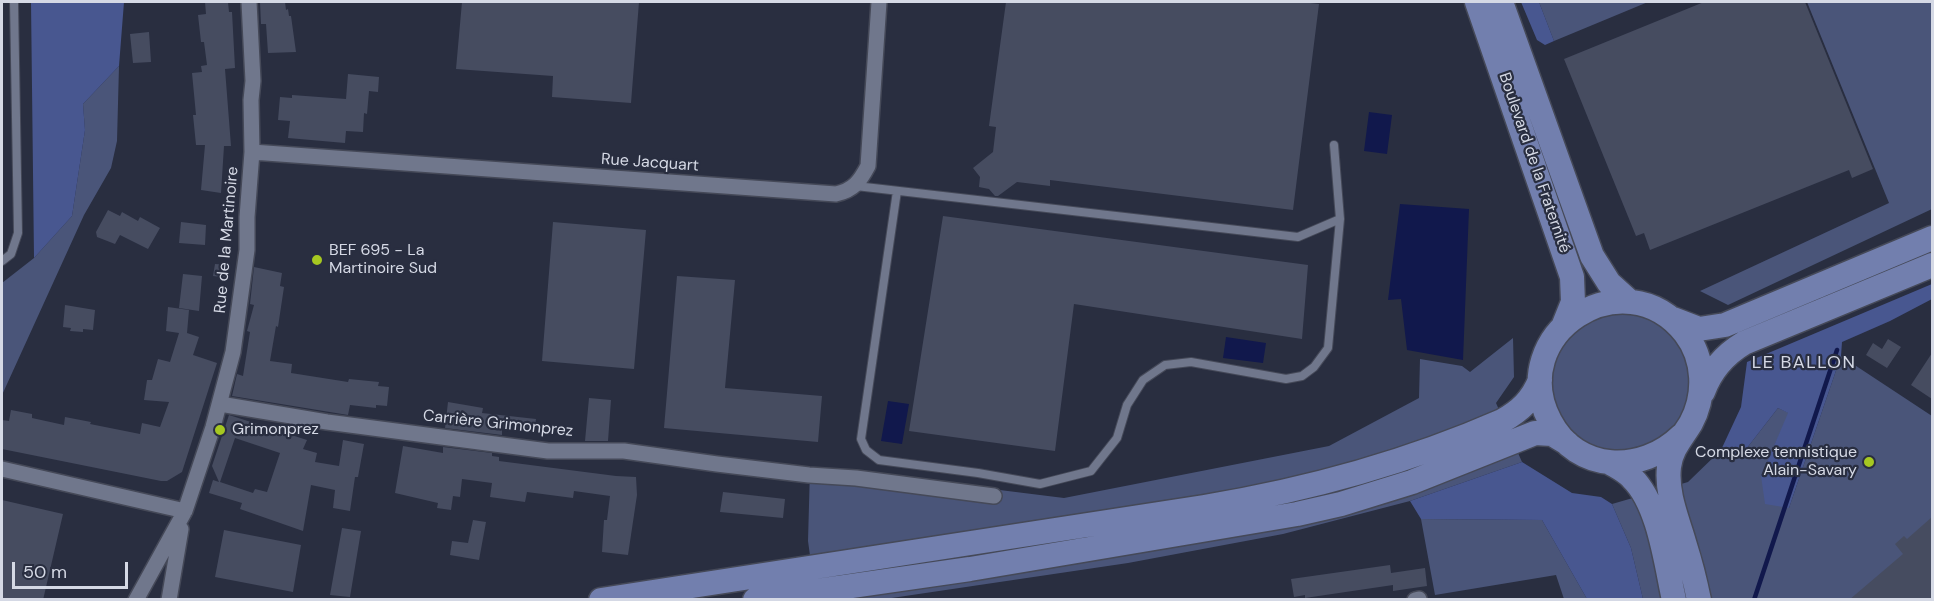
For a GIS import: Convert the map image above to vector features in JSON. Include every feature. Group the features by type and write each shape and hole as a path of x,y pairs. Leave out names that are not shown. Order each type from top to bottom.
{"main road":[{"name":"Boulevard de la Fraternité","path":"1477,2 1556,225 1572,277 1573,302 1563,327"},
{"name":"Boulevard de la Fraternité","path":"1502,2 1592,256 1609,283 1630,302"},
{"path":"1567,443 1546,414 1543,403 1540,380 1544,357 1555,336 1563,327 1572,318 1593,306 1618,301 1630,302 1656,309 1699,329 1725,325 1932,238"},
{"path":"1699,600 1669,489 1669,465 1681,436 1696,413 1711,373 1734,349 1932,265"},
{"path":"1668,316 1683,330 1694,347 1701,373 1700,400"},
{"path":"601,600 1204,507 1298,489 1398,462 1502,422 1529,401 1540,380"},
{"path":"755,600 970,568 1288,515 1341,504 1412,482 1535,433 1552,434 1587,456 1609,462 1635,462 1648,458 1671,445 1681,436"},
{"path":"1609,462 1633,478 1647,499 1659,533 1674,600"}],"street":[{"name":"Rue de la Martinoire","path":"169,600 185,511 220,404 233,352 247,257 253,81 249,2"},
{"path":"856,186 868,166 879,2"},
{"name":"Rue Jacquart","path":"252,152 836,194 846,192 856,186"},
{"name":"Carrière Grimonprez","path":"220,404 327,422 548,451 624,451 994,496"},
{"path":"2,469 185,511"},
{"name":"Rue de la Martinoire","path":"136,600 185,511"},
{"path":"1415,600 1419,599"}],"lane":[{"path":"2,261 10,254 18,233 14,2"},
{"path":"897,191 861,440 866,450 879,460 1040,484 1091,471 1117,438 1127,405 1143,380 1165,365 1191,362 1286,379 1302,376 1314,368 1328,348 1340,219 1334,145"},
{"path":"856,186 1298,237 1340,219"}],"shaded area":[{"path":"31,2 124,2 119,66 83,104 85,130 72,216 34,258"},
{"path":"1521,2 1539,2 1554,41 1545,45 1537,40"},
{"path":"1539,2 1648,2 1554,41"},
{"path":"1807,2 1932,2 1932,209 1728,305 1700,291 1889,203"},
{"path":"119,66 117,141 111,168 84,215 2,395 2,283 34,258 72,216 85,130 83,104"},
{"path":"1369,112 1392,115 1387,154 1364,151"},
{"path":"1400,204 1469,209 1463,360 1407,350 1401,299 1388,300"},
{"path":"1932,284 1932,299 1842,342 1841,356 1789,508 1765,504 1761,476 1788,413 1778,408 1740,457 1721,450 1741,407 1747,362"},
{"path":"1620,312 1647,318 1659,324 1669,333 1678,343 1684,355 1690,382 1684,409 1678,421 1669,431 1659,440 1647,446 1620,452 1593,446 1581,440 1571,431 1562,421 1556,409 1550,382 1556,355 1562,343 1571,333 1581,324 1593,318"},
{"path":"1226,337 1266,343 1263,363 1223,358"},
{"path":"1513,338 1514,377 1496,403 1522,462 1410,501 1283,534 1128,563 885,599 816,599 808,541 810,469 863,473 1064,498 1329,446 1419,398 1420,359 1462,366 1470,372"},
{"path":"1841,356 1932,416 1932,599 1643,599 1631,548 1612,504 1688,482 1721,450 1740,457 1778,408 1789,413 1761,476 1789,508"},
{"path":"888,401 909,404 902,444 881,441"},
{"path":"1522,462 1572,493 1601,497 1612,504 1631,548 1643,599 1587,599 1542,520 1421,519 1410,501"},
{"path":"1421,519 1542,520 1587,599 1564,599 1556,575 1435,595"}],"building":[{"path":"205,2 228,2 229,12 232,12 235,68 225,69 231,146 224,146 221,193 201,190 205,145 196,145 193,115 196,115 192,73 202,72 201,66 207,65 204,42 201,42 198,15 206,14"},
{"path":"260,2 285,2 286,10 288,9 289,16 291,16 296,52 268,53 266,24 261,24"},
{"path":"462,2 639,2 631,103 552,97 553,76 456,69"},
{"path":"1006,2 1302,2 1319,4 1293,210 1050,180 1050,186 1017,182 998,196 995,196 989,189 979,187 980,177 973,168 993,152 996,127 989,126"},
{"path":"1704,2 1805,2 1873,169 1852,178 1849,170 1650,250 1644,233 1636,236 1564,59"},
{"path":"149,32 151,62 133,63 130,34"},
{"path":"348,74 379,77 378,92 369,91 363,132 346,131 345,143 288,138 290,121 278,120 280,97 292,98 292,95 346,99"},
{"path":"108,210 120,216 122,212 138,221 140,217 160,228 148,249 120,235 115,244 97,237 96,232"},
{"path":"943,216 1308,265 1302,339 1074,304 1055,451 909,431"},
{"path":"181,222 206,225 205,245 179,243"},
{"path":"553,222 646,230 634,369 542,361"},
{"path":"215,264 230,265 228,278 213,276"},
{"path":"254,267 282,273 280,286 284,287 270,361 292,364 291,373 348,382 349,379 379,382 378,386 389,387 387,406 376,405 376,408 350,405 348,415 232,396 237,374 243,376 250,332 247,331 254,305 250,304"},
{"path":"183,274 202,276 199,311 179,308"},
{"path":"677,276 735,280 725,388 822,396 818,442 664,428"},
{"path":"65,305 95,310 93,330 70,331 71,328 63,327"},
{"path":"168,307 189,310 187,333 199,337 193,355 217,363 182,472 167,481 161,481 2,449 2,420 9,421 11,410 32,414 32,418 64,425 65,417 140,434 142,423 160,427 169,402 144,400 147,380 152,380 158,359 170,362 179,333 166,331"},
{"path":"1888,339 1901,347 1887,368 1866,355 1873,343 1882,349"},
{"path":"1932,353 1932,399 1911,385"},
{"path":"589,398 611,400 608,441 585,441"},
{"path":"448,402 483,408 482,413 536,419 534,432 502,429 502,435 445,428"},
{"path":"229,415 307,440 303,449 317,453 315,462 339,466 343,440 364,444 358,477 355,477 350,511 333,508 335,490 311,485 303,531 240,509 242,503 209,493 213,480 219,482 212,466","holes":["235,438 280,453 267,492 255,489 253,493 220,482"]},
{"path":"403,446 443,453 443,447 492,453 492,456 499,457 499,461 636,477 637,495 628,555 602,552 604,520 607,520 610,496 574,491 573,498 527,492 525,502 490,497 492,483 462,479 460,497 453,496 451,510 437,508 438,503 395,493"},
{"path":"723,492 785,499 783,518 720,512"},
{"path":"2,500 63,514 43,600 2,600"},
{"path":"1932,517 1932,600 1849,600 1903,554 1895,544 1904,536 1907,539"},
{"path":"473,520 486,522 479,560 450,555 452,541 468,543"},
{"path":"342,528 361,531 350,597 330,595"},
{"path":"224,530 301,545 293,592 215,577"},
{"path":"1390,565 1391,573 1425,568 1427,586 1393,591 1393,585 1305,598 1305,595 1294,597 1291,579"}],"waterway":[{"path":"1754,600 1837,350"}],"place":[{"name":"BEF 695 - La Martinoire Sud","path":"317,260"},
{"name":"Grimonprez","path":"220,430"},
{"name":"Complexe tennistique Alain-Savary","path":"1869,462"}],"district":[{"name":"LE BALLON","path":"1804,363"}]}
